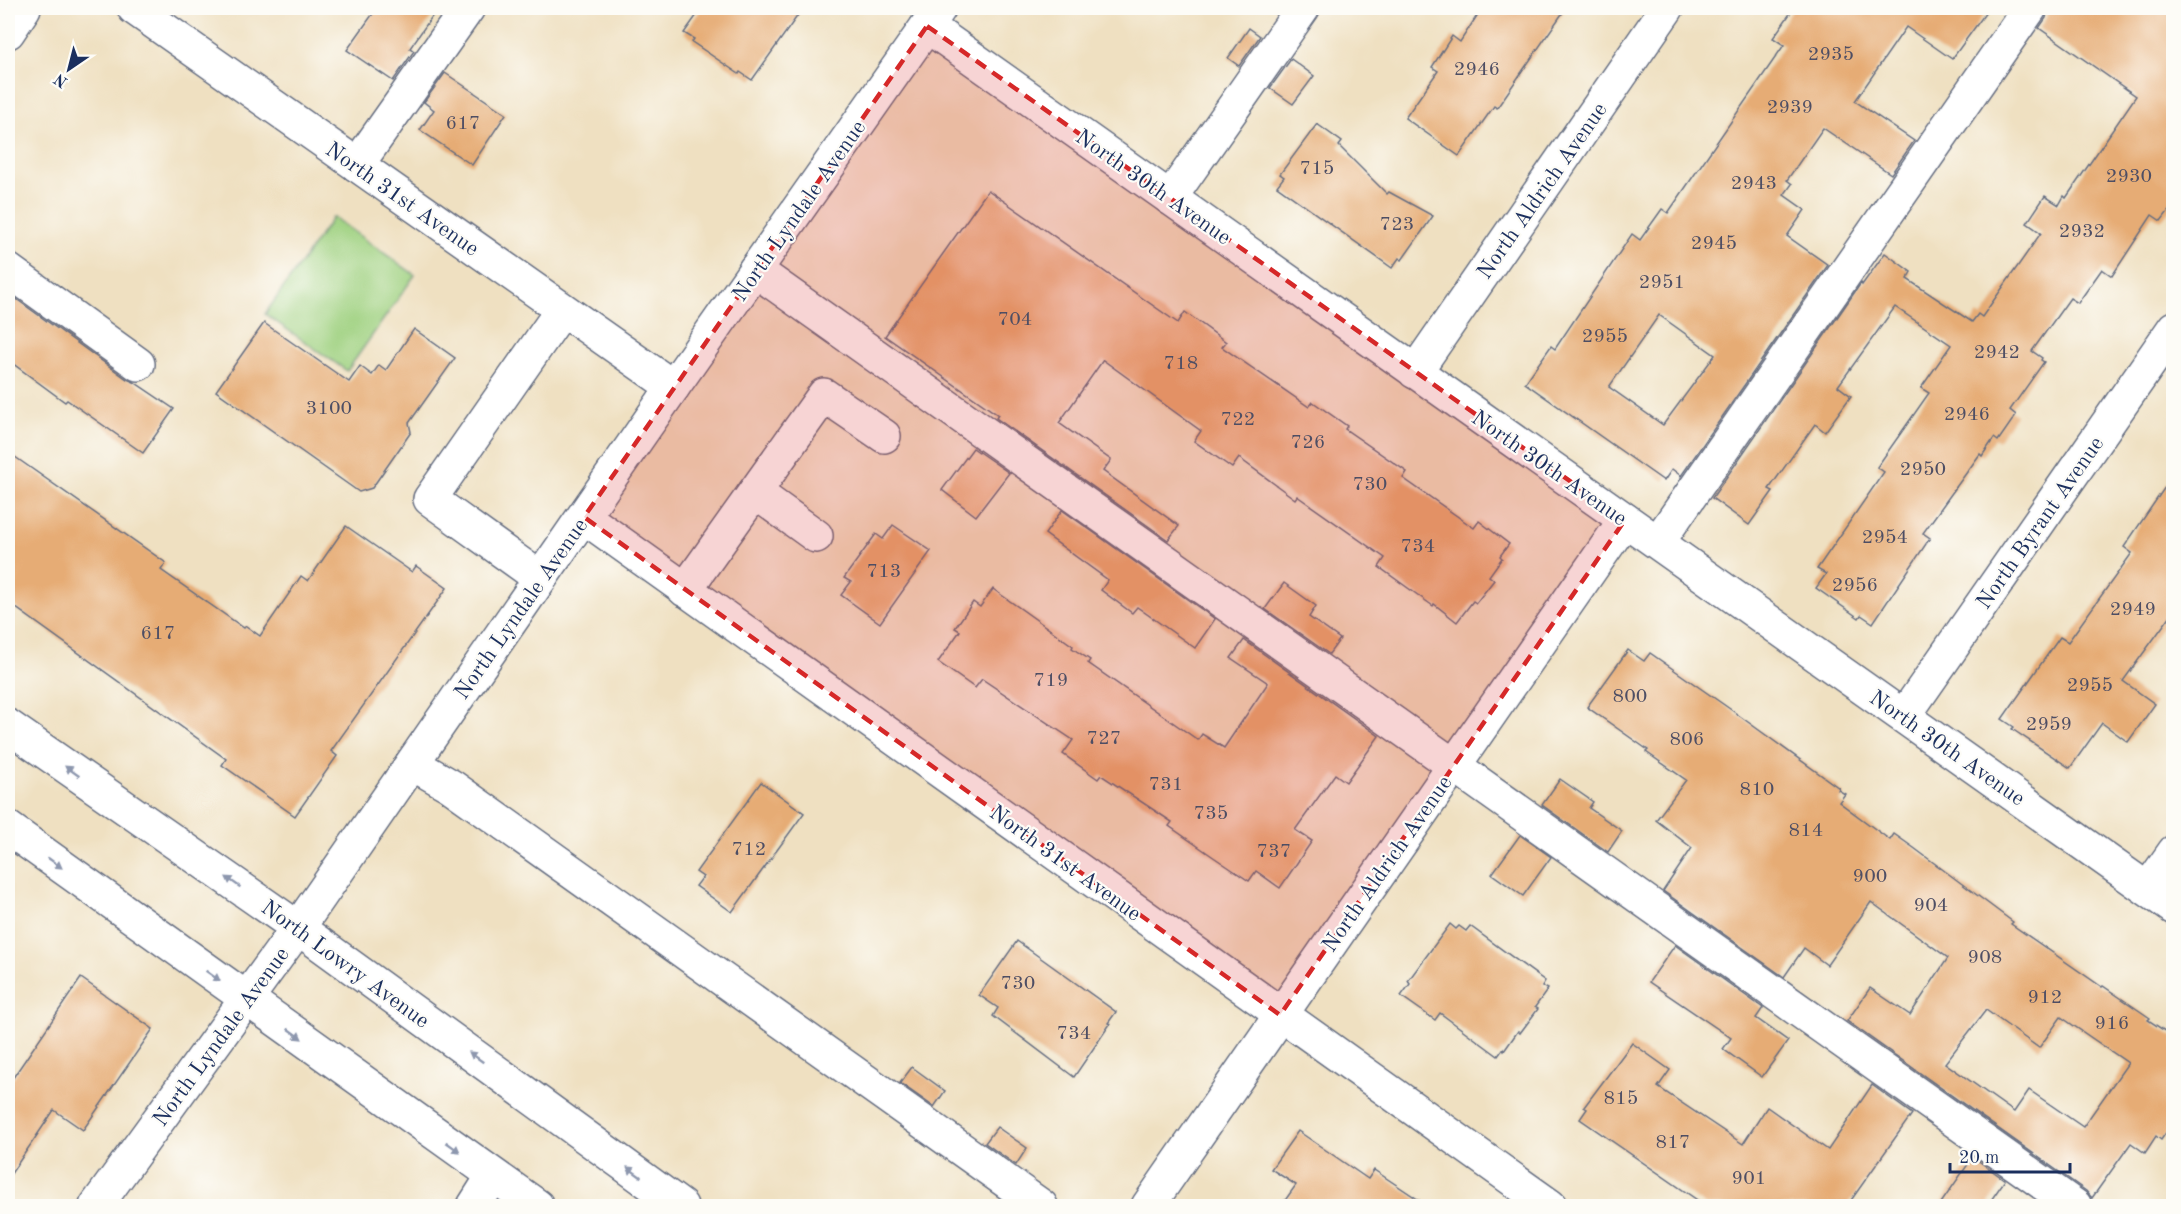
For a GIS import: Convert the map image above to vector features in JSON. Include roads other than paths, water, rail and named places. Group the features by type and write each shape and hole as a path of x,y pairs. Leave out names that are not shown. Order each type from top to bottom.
{"street":[{"path":"8,32 24,8"},
{"name":"North 31st Avenue","path":"134,8 673,387"},
{"path":"357,165 468,8"},
{"path":"1170,198 1303,8"},
{"name":"North Aldrich Avenue","path":"1415,372 1667,8"},
{"path":"1658,542 2030,8"},
{"name":"North 30th Avenue","path":"934,17 1170,198 2161,898"},
{"name":"North Lyndale Avenue","path":"96,1206 298,928 673,387 934,17"},
{"path":"8,270 138,364"},
{"path":"755,270 2075,1206"},
{"path":"540,578 430,499 562,310"},
{"name":"North Byrant Avenue","path":"1904,716 2174,328"},
{"path":"685,590 824,394 884,436"},
{"path":"754,492 816,536"},
{"name":"North 31st Avenue","path":"584,517 1550,1206"},
{"name":"North Aldrich Avenue","path":"1148,1206 1625,520"},
{"name":"North Lowry Avenue","path":"8,726 298,928 681,1206"},
{"path":"413,764 461,793 1041,1206"},
{"path":"8,828 537,1206"},
{"path":"2161,898 2174,852"},
{"path":"474,1206 493,1176"}]}
